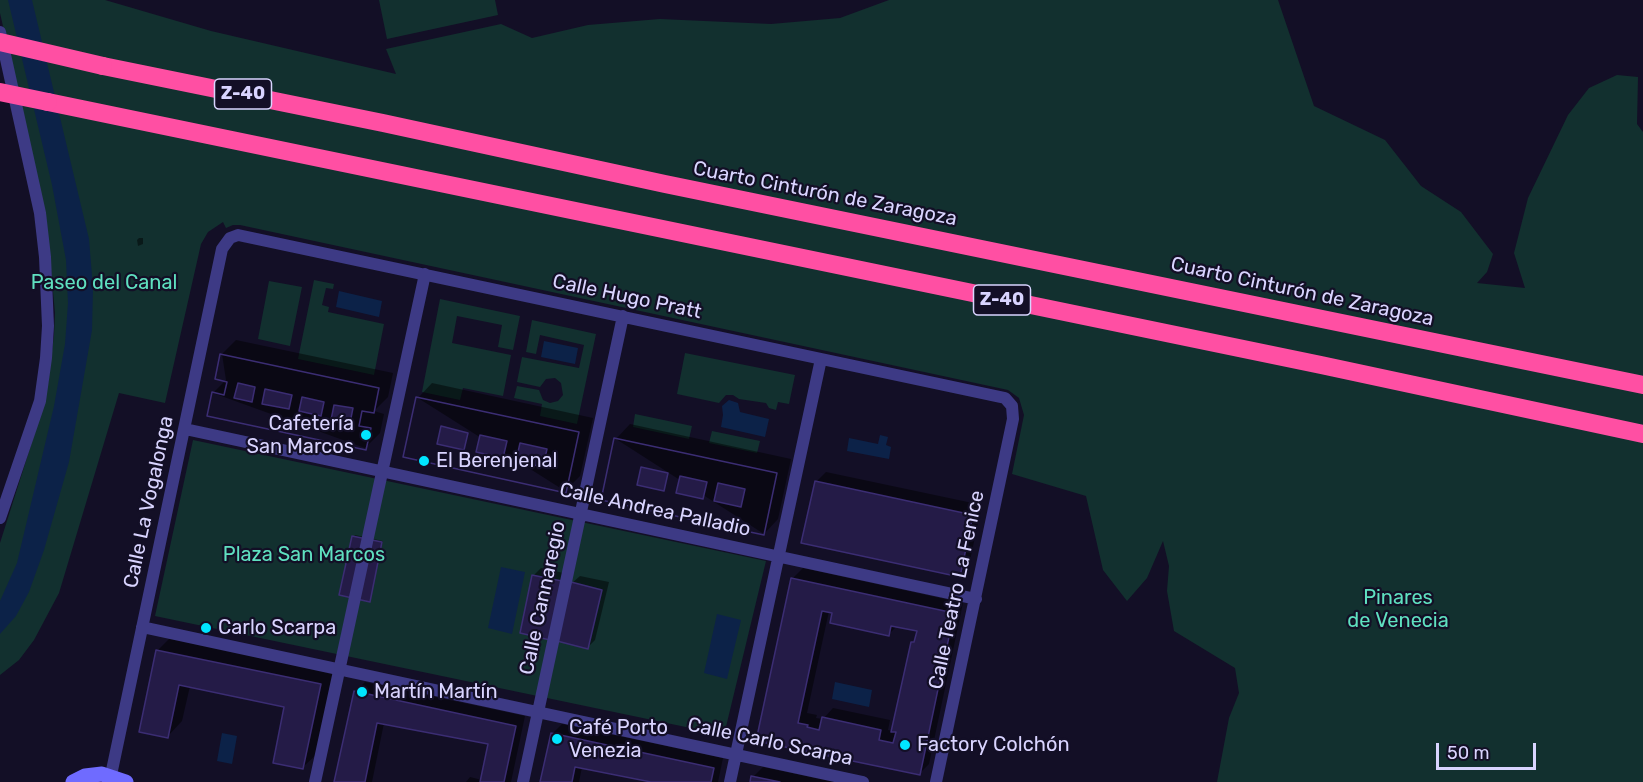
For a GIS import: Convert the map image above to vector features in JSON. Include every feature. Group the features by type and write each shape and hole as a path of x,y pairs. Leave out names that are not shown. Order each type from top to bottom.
{"highway":[{"name":"Cuarto Cinturón de Zaragoza","path":"0,42 103,66 665,184 1643,385"},
{"name":"Z-40","path":"0,92 1643,434"}],"street":[{"path":"0,32 40,213 45,257 48,326 40,401 0,518"},
{"name":"Calle Hugo Pratt","path":"230,238 238,235 246,236 425,273 1005,398 1012,406"},
{"name":"Calle La Vogalonga","path":"111,775 222,249 230,238"},
{"path":"315,782 425,273"},
{"name":"Calle Cannaregio","path":"523,782 623,316"},
{"path":"730,782 821,359"},
{"name":"Calle Teatro La Fenice","path":"936,782 1011,427 1014,412 1012,406"},
{"name":"Calle Andrea Palladio","path":"185,429 976,599"},
{"name":"Calle Carlo Scarpa","path":"142,627 863,782"},
{"path":"73,782 94,774 111,775 126,782"}],"green space":[{"path":"0,0 105,0 211,31 396,74 386,49 501,24 532,38 588,25 660,19 771,24 840,18 889,0 1278,0 1314,106 1385,140 1421,186 1461,212 1493,254 1487,272 1477,283 1525,288 1514,253 1528,198 1568,115 1589,88 1617,75 1638,77 1637,124 1643,132 1643,782 1217,782 1229,718 1239,693 1235,668 1174,631 1167,591 1169,566 1163,541 1147,578 1127,601 1103,570 1086,496 1012,474 1024,415 1019,398 1008,390 240,225 226,228 223,222 208,232 201,244 165,403 119,393 59,593 34,640 19,660 0,675 0,543 48,383 55,313 49,248 28,137 0,13"},
{"path":"379,0 495,0 498,15 387,39"},
{"path":"314,280 334,284 333,289 326,288 322,305 329,307 328,312 384,324 374,375 298,359"},
{"path":"269,281 302,287 290,346 258,339"},
{"path":"440,299 520,316 513,350 498,347 502,325 457,316 452,343 511,355 503,396 463,388 460,400 422,392"},
{"path":"532,320 596,334 577,424 540,416 542,404 514,398 517,386 539,390 543,400 550,403 558,401 563,395 561,383 555,378 546,379 540,387 517,382 522,357 579,368 584,345 540,335 536,354 526,352"},
{"path":"685,353 795,375 789,404 778,402 776,410 769,408 766,403 739,399 733,395 726,395 719,403 677,394"},
{"path":"635,414 692,426 689,439 633,427"},
{"path":"712,431 760,441 757,453 709,443"},
{"name":"Plaza San Marcos","path":"193,440 766,561 724,735 155,616"}],"water":[{"path":"8,0 32,0 89,239 93,288 92,330 69,462 44,550 29,592 16,616 0,634 0,601 17,563 54,406 65,344 68,303 66,260 52,185"},
{"path":"339,291 382,301 379,317 336,307"},
{"path":"544,341 578,348 575,364 541,357"},
{"path":"729,400 738,403 740,412 769,419 765,437 721,427 722,406"},
{"path":"880,435 888,437 886,445 891,447 889,459 847,451 849,438 878,444"},
{"path":"501,567 525,572 512,634 488,628"},
{"path":"717,614 741,620 727,679 704,673"},
{"path":"835,682 872,690 869,707 832,699"},
{"path":"222,733 237,736 232,764 217,761"}],"building":[{"path":"220,354 379,388 374,413 362,411 359,426 371,428 366,450 207,416 212,392 224,395 227,382 215,379","holes":["238,383 255,387 252,402 234,398","265,389 292,395 289,409 262,404","302,397 324,402 321,416 299,411","334,405 353,408 350,423 331,420"]},
{"path":"220,354 379,388 374,413 362,411 359,426 371,428 366,450 207,416 212,392 224,395 227,382 215,379"},
{"path":"416,397 579,432 566,493 403,457","holes":["441,426 468,433 464,450 437,444","480,435 507,441 503,458 476,452","520,443 547,449 543,467 516,461"]},
{"path":"416,397 579,432 566,493 403,457"},
{"path":"614,438 777,473 764,535 601,500","holes":["641,467 668,473 664,491 637,485","680,476 707,482 703,499 676,493","718,483 745,489 741,507 714,501"]},
{"path":"614,438 777,473 764,535 601,500"},
{"path":"815,481 973,515 960,577 801,543"},
{"path":"352,536 382,542 370,602 339,595"},
{"path":"532,575 562,581 550,640 520,633"},
{"path":"791,578 954,613 920,775 756,741","holes":["822,611 832,613 830,623 889,636 891,626 917,631 914,642 911,642 891,732 896,732 893,743 879,740 881,730 822,717 819,730 798,723"]},
{"path":"571,582 602,590 588,649 557,641"},
{"path":"156,650 321,684 303,769 273,763 284,707 179,685 168,738 139,732"},
{"path":"354,691 516,726 504,782 480,782 488,744 377,723 365,782 334,782"},
{"path":"551,733 714,768 711,782 651,782 575,767 572,782 540,782"},
{"path":"751,776 780,782 750,782"}],"place":[{"name":"Cafetería San Marcos","path":"366,435"},
{"name":"El Berenjenal","path":"424,461"},
{"name":"Carlo Scarpa","path":"206,628"},
{"name":"Martín Martín","path":"362,692"},
{"name":"Café Porto Venezia","path":"557,739"},
{"name":"Factory Colchón","path":"905,745"}],"park label":[{"name":"Paseo del Canal","path":"104,283"},
{"name":"Pinares de Venecia","path":"1398,610"}]}
